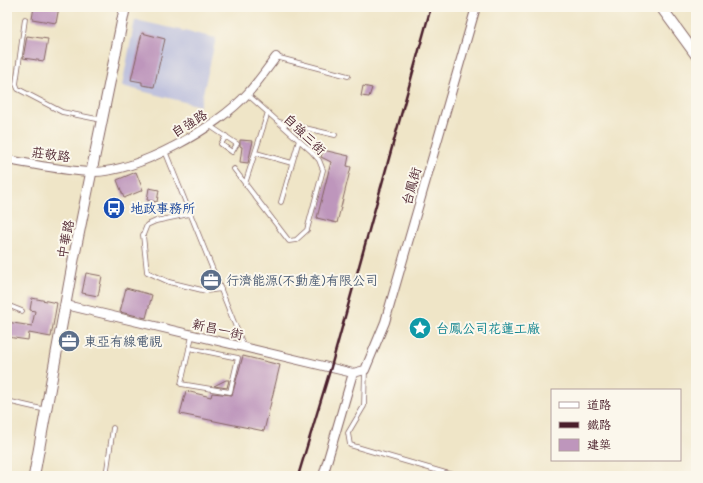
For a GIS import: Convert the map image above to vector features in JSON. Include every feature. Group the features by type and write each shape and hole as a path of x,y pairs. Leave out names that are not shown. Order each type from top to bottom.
{"street":[{"name":"中華路","path":"34,476 91,172 125,7"},
{"name":"台鳳街","path":"365,370 385,322 476,7"},
{"path":"661,7 696,55"},
{"name":"自強路","path":"91,172 109,170 165,151 210,126 247,94 276,57"},
{"name":"莊敬路","path":"7,160 91,172"},
{"name":"新昌一街","path":"66,305 353,373 365,370"},
{"path":"323,476 353,373"}],"lane":[{"path":"25,20 16,84 18,89 62,112 102,120"},
{"path":"276,57 348,76"},
{"name":"自強三街","path":"245,184 289,241 296,240 307,230 323,170 319,160 299,140 247,94"},
{"path":"245,184 268,112"},
{"path":"278,122 335,135"},
{"path":"210,126 226,136"},
{"path":"281,202 299,140"},
{"path":"165,151 189,214 244,347"},
{"path":"256,153 292,162"},
{"path":"234,169 245,184"},
{"path":"189,214 156,221 147,225 143,235 147,272 169,282 206,291 221,289"},
{"path":"7,306 22,311"},
{"path":"189,348 238,358 230,392 181,384 189,348 192,336"},
{"path":"365,370 364,406 348,433 350,445 456,476"},
{"path":"7,401 47,410"},
{"path":"106,476 113,428"}],"shaded area":[{"path":"135,20 216,38 200,106 122,86"}],"building":[{"path":"34,7 59,7 56,23 32,19"},
{"path":"142,33 165,39 154,87 142,85 142,82 131,80"},
{"path":"27,36 48,39 44,61 23,58"},
{"path":"363,86 372,88 369,97 361,96"},
{"path":"240,140 253,141 248,163 240,162 242,147 240,146"},
{"path":"323,150 349,156 347,166 351,167 337,223 317,218 331,162 321,157"},
{"path":"136,172 143,190 124,198 117,180"},
{"path":"149,188 159,190 157,202 147,200"},
{"path":"86,273 102,276 98,296 82,293"},
{"path":"126,288 152,295 146,318 120,312"},
{"path":"32,298 57,303 51,337 29,333 28,340 7,337 7,322 32,326 35,311 30,310"},
{"path":"243,356 280,365 264,431 180,414 186,391 211,397 212,393 232,395"},
{"path":"229,380 227,388 214,386"}],"railway":[{"path":"298,476 331,367 431,7"}],"place":[{"name":"地政事務所","path":"114,208"},
{"name":"行濟能源(不動產)有限公司","path":"211,280"},
{"name":"台鳳公司花蓮工廠","path":"420,328"},
{"name":"東亞有線電視","path":"69,341"}]}
